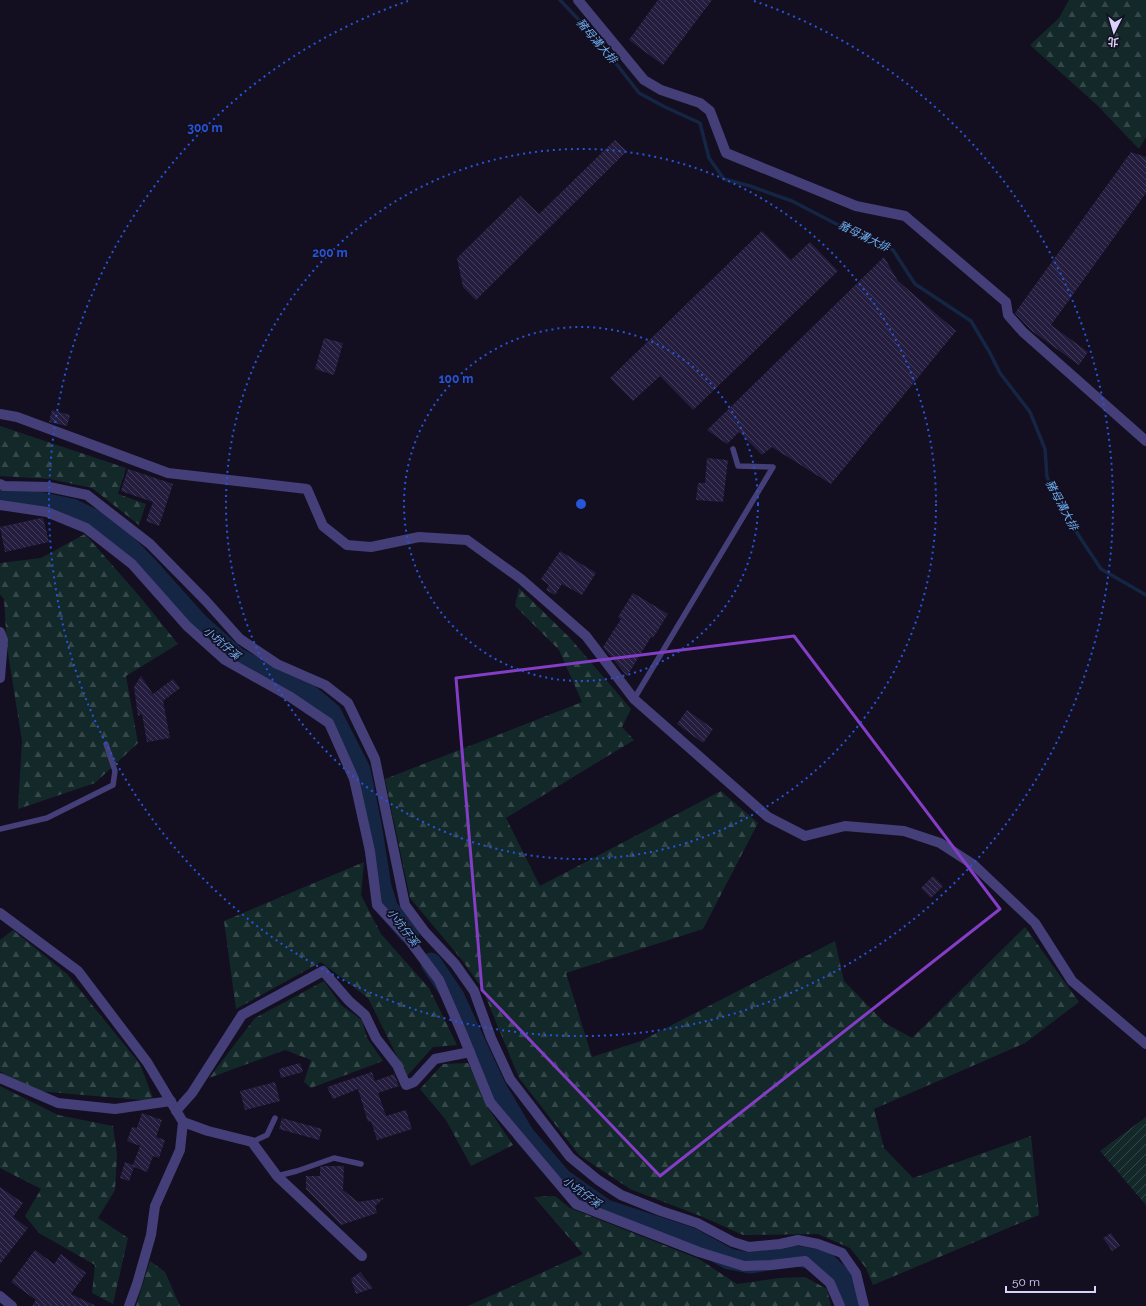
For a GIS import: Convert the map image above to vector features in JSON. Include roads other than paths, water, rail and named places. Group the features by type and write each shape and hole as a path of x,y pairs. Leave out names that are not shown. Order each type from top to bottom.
{"street":[{"path":"578,0 644,80 661,90 700,103 710,110 726,153 856,206 905,216 1006,302 1008,315 1023,332 1146,441"},
{"path":"0,414 17,417 168,473 307,489 322,526 347,545 371,547 419,537 467,540 521,579 586,636 634,699 768,817 805,836 845,826 904,831 940,843 974,865 1035,924 1072,981 1146,1044"},
{"path":"0,484 4,486 49,487 87,495 150,544 206,601 240,639 277,664 325,685 348,702 375,759 405,905 425,932 455,964 474,991 491,1038 510,1079 570,1157 598,1180 621,1195 697,1224 733,1242 749,1247 780,1244 798,1240 818,1244 842,1253 856,1273 864,1306"},
{"path":"0,505 47,512 86,528 132,564 187,626 225,660 289,696 328,723 354,779 370,851 377,905 407,937 439,980 490,1102 576,1204 698,1252 744,1266 771,1265 805,1260 830,1283 840,1306"},
{"path":"0,632 4,640 0,678"},
{"path":"0,913 78,971 147,1062 183,1122 208,1131 252,1142 277,1176 362,1256"},
{"path":"176,1111 192,1093 242,1015 323,971 349,1001 365,1015 376,1038 397,1065 406,1085 414,1082 435,1059 470,1052"},
{"path":"0,1078 58,1103 115,1109 170,1101"},
{"path":"129,1306 151,1235 155,1206 180,1150 183,1122"},
{"path":"0,1296 12,1306"}],"lane":[{"path":"634,699 773,467 738,466 733,449"},
{"path":"0,829 47,818 113,785 115,771 106,744"},
{"path":"252,1142 267,1135 275,1118"},
{"path":"277,1176 297,1171 334,1158 361,1164"}],"waterway":[{"name":"豬母溝大排","path":"560,0 597,39 639,93 700,123 709,158 724,179 750,186 792,201 844,228 893,250 915,284 971,321 1000,373 1030,412 1045,449 1047,477 1059,503 1079,536 1101,569 1146,595"},
{"name":"小坑仔溪","path":"0,500 34,501 72,509 109,527 147,566 198,623 237,658 306,692 331,713 360,770 371,824 381,887 388,909 409,933"},
{"name":"小坑仔溪","path":"431,963 454,997 495,1086 524,1135 562,1179 606,1210 691,1238 729,1259 750,1263 796,1256 824,1261 841,1277 850,1306"}]}
